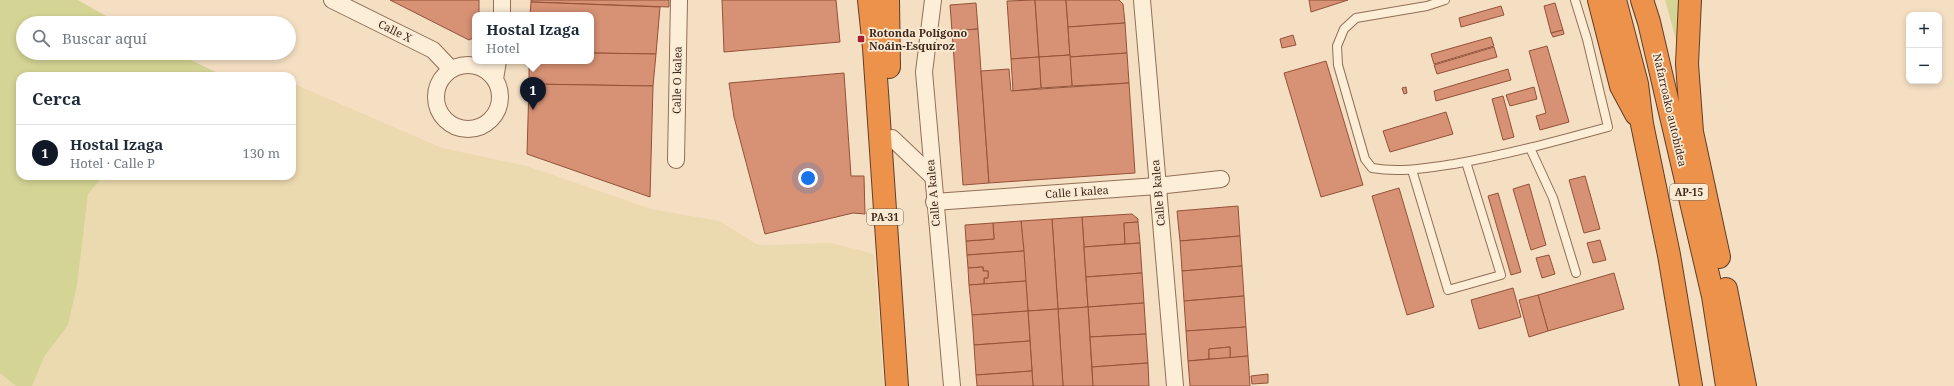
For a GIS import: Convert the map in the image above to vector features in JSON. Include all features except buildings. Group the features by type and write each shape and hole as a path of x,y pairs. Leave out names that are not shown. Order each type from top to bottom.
{"highway":[{"name":"PA-31","path":"869,0 874,48 897,386"},
{"name":"PA-31","path":"888,0 892,138 903,299 912,386"},
{"path":"1599,0 1621,86 1642,124"},
{"name":"AP-15","path":"1615,0 1637,84 1642,124 1669,255 1691,386"},
{"name":"Nafarroako autobidea","path":"1642,0 1649,22 1713,296 1727,386"},
{"path":"1690,0 1687,64 1692,132 1746,386"}],"street":[{"name":"Calle X","path":"332,0 433,50 451,69"},
{"path":"502,0 502,12"},
{"name":"Calle O kalea","path":"676,160 679,0"},
{"name":"Calle A kalea","path":"932,0 924,72 934,202 952,386"},
{"name":"Calle B kalea","path":"1142,0 1175,386"},
{"path":"495,79 498,64"},
{"path":"475,65 483,68 495,79 499,89 500,100 494,115 482,126 460,128 450,124 442,116 437,107 435,96 437,86 443,76 451,69 458,66 475,65"},
{"path":"892,138 932,176"},
{"name":"Calle I kalea","path":"934,202 1157,186 1221,179"}],"lane":[{"path":"1445,0 1427,6 1356,18 1344,28 1337,46 1338,65 1365,159 1372,168 1388,171 1412,170 1466,162 1530,148 1608,127 1587,40 1575,0"},
{"path":"1530,148 1553,198 1576,272"},
{"path":"1412,170 1448,290 1501,275 1466,162"}],"shaded area":[{"path":"296,85 442,148 527,166 651,209 720,221 758,245 831,243 874,254 884,386 32,386 44,357 68,325 77,286 88,194 100,180 296,180"},
{"path":"0,373 16,386 0,386"}],"green space":[{"path":"0,0 78,0 106,16 16,16 16,60 191,60 216,72 16,72 16,180 100,180 88,194 77,286 68,325 44,357 32,386 16,386 0,373"},
{"path":"1665,0 1682,0 1678,47"}],"place":[{"name":"Rotonda Polígono Noáin-Esquíroz","path":"861,39"},
{"name":"Hostal Izaga","path":"533,110"}]}
